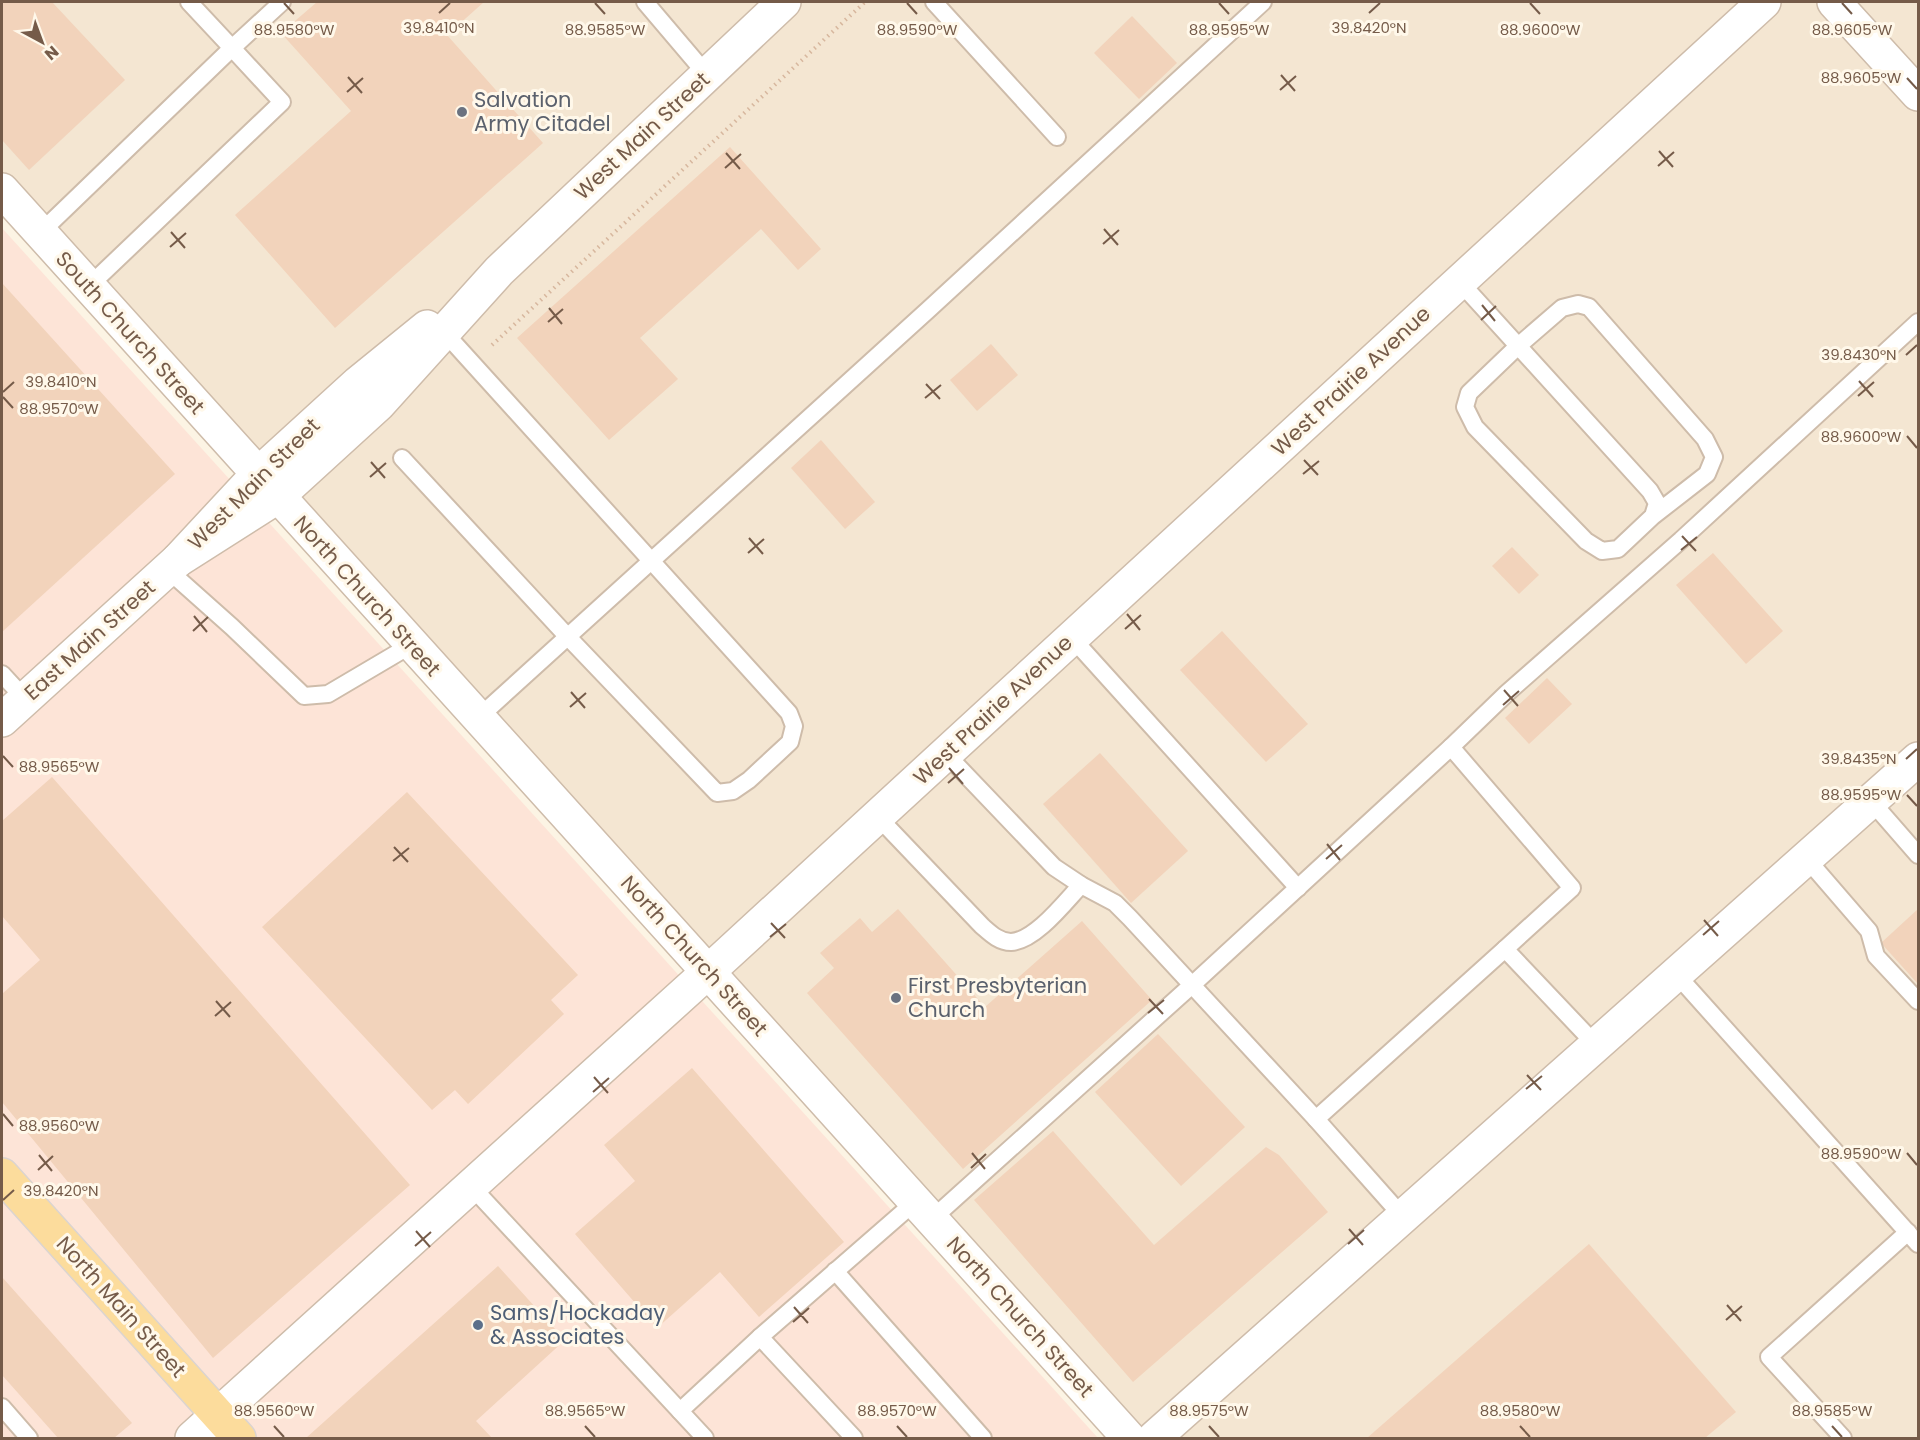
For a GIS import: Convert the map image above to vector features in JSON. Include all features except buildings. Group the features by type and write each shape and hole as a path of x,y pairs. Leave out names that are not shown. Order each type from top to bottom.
{"main road":[{"name":"North Main Street","path":"2,1175 239,1438"}],"street":[{"name":"West Main Street","path":"173,565 267,486 379,404 500,270 784,2"},
{"name":"West Prairie Avenue","path":"192,1438 709,971 1764,2"},
{"path":"1834,2 1918,94"},
{"name":"South Church Street","path":"2,190 267,486"},
{"name":"West Main Street","path":"267,486 357,383 500,270"},
{"name":"North Church Street","path":"267,486 709,971 1129,1438"},
{"name":"East Main Street","path":"13,710 173,565"},
{"path":"1154,1438 1918,759"}],"lane":[{"path":"88,287 282,102 189,2"},
{"path":"40,233 282,2"},
{"path":"645,2 707,75"},
{"path":"934,2 1057,137"},
{"path":"478,718 928,310 1263,2"},
{"path":"1459,281 1650,491 1657,503 1653,516"},
{"path":"1578,304 1588,307 1705,439 1714,457 1707,474 1653,516 1618,549 1602,551 1586,541 1475,427 1464,407 1469,393 1562,308 1578,304"},
{"path":"680,1411 835,1271 924,1210 1192,985 1507,693 1681,540 1918,322"},
{"path":"402,459 717,793 733,791 749,780 790,742 794,726 789,713 444,332"},
{"path":"173,565 232,627 304,696 328,694 411,645"},
{"path":"1072,638 1298,888"},
{"path":"2,674 13,710"},
{"path":"1316,1119 1572,888 1451,747"},
{"path":"945,753 1054,867 1115,903 1403,1216"},
{"path":"1871,801 1918,855"},
{"path":"877,816 981,926 996,938 1010,942 1023,938 1042,926 1081,885"},
{"path":"1806,858 1869,931 1876,956 1918,1001"},
{"path":"1505,949 1596,1045"},
{"path":"1676,974 1913,1238 1769,1357 1843,1438"},
{"path":"471,1186 705,1438"},
{"path":"835,1271 983,1438"},
{"path":"760,1337 854,1438"},
{"path":"2,1407 29,1438"}],"path":[{"path":"472,363 865,2"}],"shaded area":[{"path":"2,2 785,2 269,480 2,183"},
{"path":"799,2 1918,2 1918,1438 1141,1438 276,486"},
{"path":"2,228 1098,1438 2,1438"}],"place":[{"name":"Salvation Army Citadel","path":"462,112"},
{"name":"First Presbyterian Church","path":"896,998"},
{"name":"Sams/Hockaday & Associates","path":"478,1325"}]}
